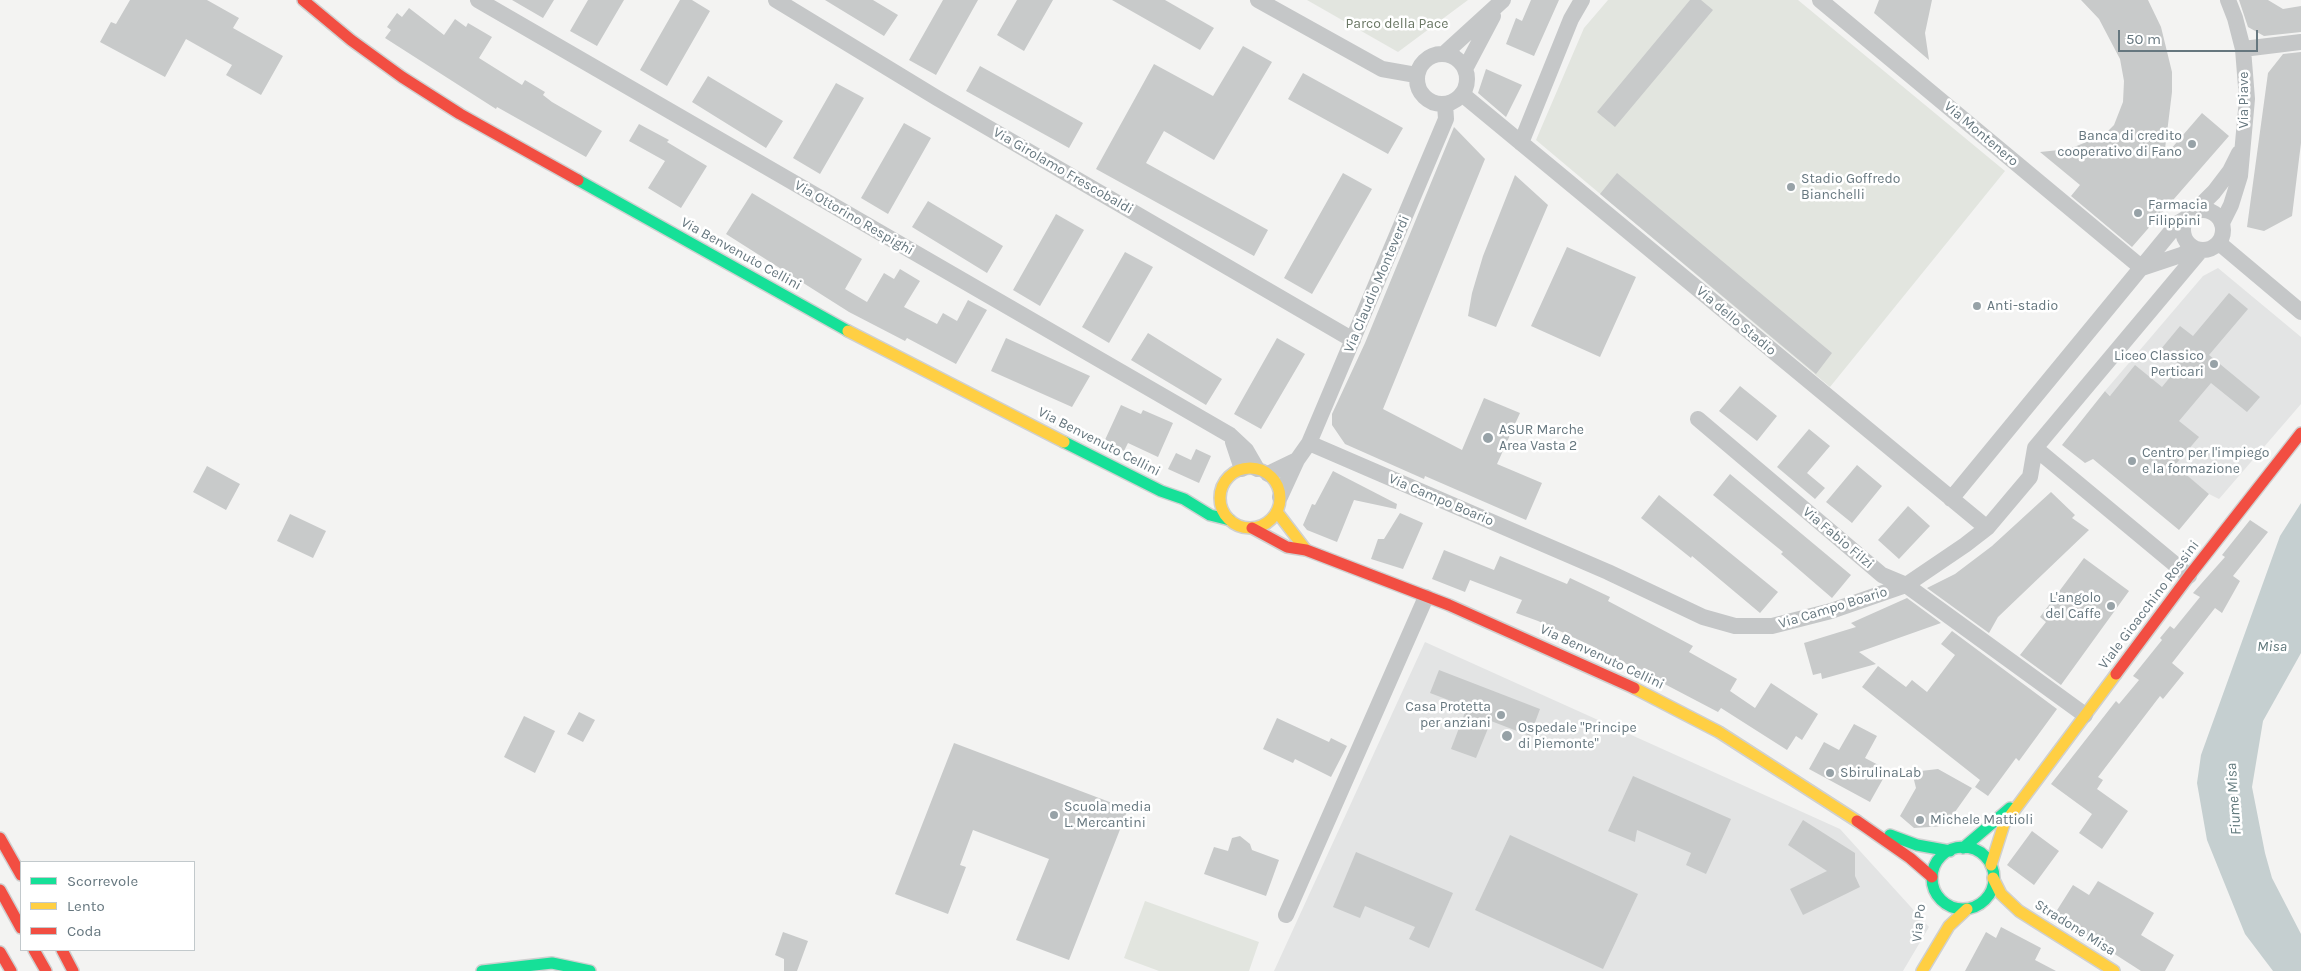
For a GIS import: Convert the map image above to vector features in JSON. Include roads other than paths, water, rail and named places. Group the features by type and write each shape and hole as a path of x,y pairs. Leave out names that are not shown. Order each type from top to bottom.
{"main road":[{"name":"Via Benvenuto Cellini","path":"303,0 365,51 402,78 460,114 860,338 1161,491 1184,500 1210,515 1230,520"},
{"name":"Viale Gioacchino Rossini","path":"1991,865 2004,824 2189,576 2301,434"},
{"path":"1279,505 1270,520 1262,526 1252,528 1236,525 1230,520 1224,513 1220,496 1227,479 1256,471 1278,488 1279,505 1306,550"},
{"name":"Via Benvenuto Cellini","path":"1184,500 1220,496"},
{"name":"Via Benvenuto Cellini","path":"1252,528 1287,547 1306,550 1426,597 1611,676 1719,732 1866,827 1910,858 1932,877"},
{"name":"Viale Gioacchino Rossini","path":"1963,848 1990,823 2025,797"},
{"name":"Via Benvenuto Cellini","path":"1866,827 1917,845 1950,850"},
{"path":"0,838 20,873"},
{"path":"1963,848 1979,852 1991,865 1993,878 1990,894 1973,907 1950,906 1937,895 1932,877 1937,861 1950,850 1963,848"},
{"name":"Stradone Misa","path":"1993,878 2000,894 2019,911 2114,971"},
{"path":"0,890 20,926"},
{"name":"Via Po","path":"1931,954 1937,916 1937,895"},
{"name":"Stradone Misa","path":"1973,907 2019,911"},
{"name":"Via Po","path":"1922,971 1949,926 1973,907"},
{"path":"35,951 46,971"},
{"path":"63,951 73,971"},
{"path":"0,952 11,971"},
{"path":"482,971 552,963 590,971"}],"street":[{"name":"Via Ottorino Respighi","path":"478,0 1230,435 1246,450 1256,471"},
{"name":"Via Girolamo Frescobaldi","path":"776,0 945,102 1353,340"},
{"path":"1258,0 1382,70 1416,75"},
{"path":"1521,143 1571,19 1582,0"},
{"name":"Via Montenero","path":"1820,0 2142,268"},
{"name":"Via Piave","path":"2222,223 2231,205 2240,176 2247,99 2243,49 2228,0"},
{"path":"1445,54 1500,4"},
{"path":"1465,69 1500,4"},
{"path":"2243,49 2301,42"},
{"path":"1437,54 1445,54 1457,58 1465,69 1467,78 1462,94 1457,99 1445,104 1437,104 1424,97 1416,83 1416,75 1423,61 1437,54"},
{"name":"Via dello Stadio","path":"1462,94 1987,528"},
{"name":"Via Claudio Monteverdi","path":"1279,505 1297,460 1310,443 1446,119 1445,104"},
{"name":"Via Piave","path":"2192,214 2214,192 2230,171 2244,142"},
{"path":"1951,499 2178,223 2192,214 2209,210 2219,217 2223,233 2219,243 2214,247 2196,248 2142,268"},
{"path":"2192,214 2183,229 2184,235 2196,248"},
{"path":"2219,243 2301,312"},
{"path":"2189,576 2035,448 2196,248"},
{"name":"Via Fabio Filzi","path":"1698,419 1882,575 1906,585 2085,715"},
{"name":"Via Campo Boario","path":"1310,443 1608,572 1703,617 1735,626 1772,626 1831,611 1906,585 1987,528 2030,477 2035,448"},
{"name":"Via Claudio Monteverdi","path":"1256,471 1297,460"},
{"path":"1286,915 1426,597"}],"water":[{"name":"Misa","path":"2301,503 2301,653 2263,721 2252,787 2272,878 2301,934 2301,971 2273,971 2245,934 2207,840 2197,783 2201,755 2280,536"}],"place":[{"name":"Banca di credito cooperativo di Fano","path":"2192,144"},
{"name":"Stadio Goffredo Bianchelli","path":"1791,187"},
{"name":"Farmacia Filippini","path":"2138,213"},
{"name":"Anti-stadio","path":"1977,306"},
{"name":"Liceo Classico Perticari","path":"2214,364"},
{"name":"ASUR Marche Area Vasta 2","path":"1488,438"},
{"name":"Centro per l'impiego e la formazione","path":"2132,461"},
{"name":"L'angolo del Caffe","path":"2111,606"},
{"name":"Casa Protetta per anziani","path":"1501,715"},
{"name":"Ospedale \"Principe di Piemonte\"","path":"1507,736"},
{"name":"SbirulinaLab","path":"1830,773"},
{"name":"Scuola media L. Mercantini","path":"1054,815"},
{"name":"Michele Mattioli","path":"1920,820"}],"park label":[{"name":"Parco della Pace","path":"1397,24"}],"water label":[{"name":"Fiume Misa","path":"2234,799"}]}
